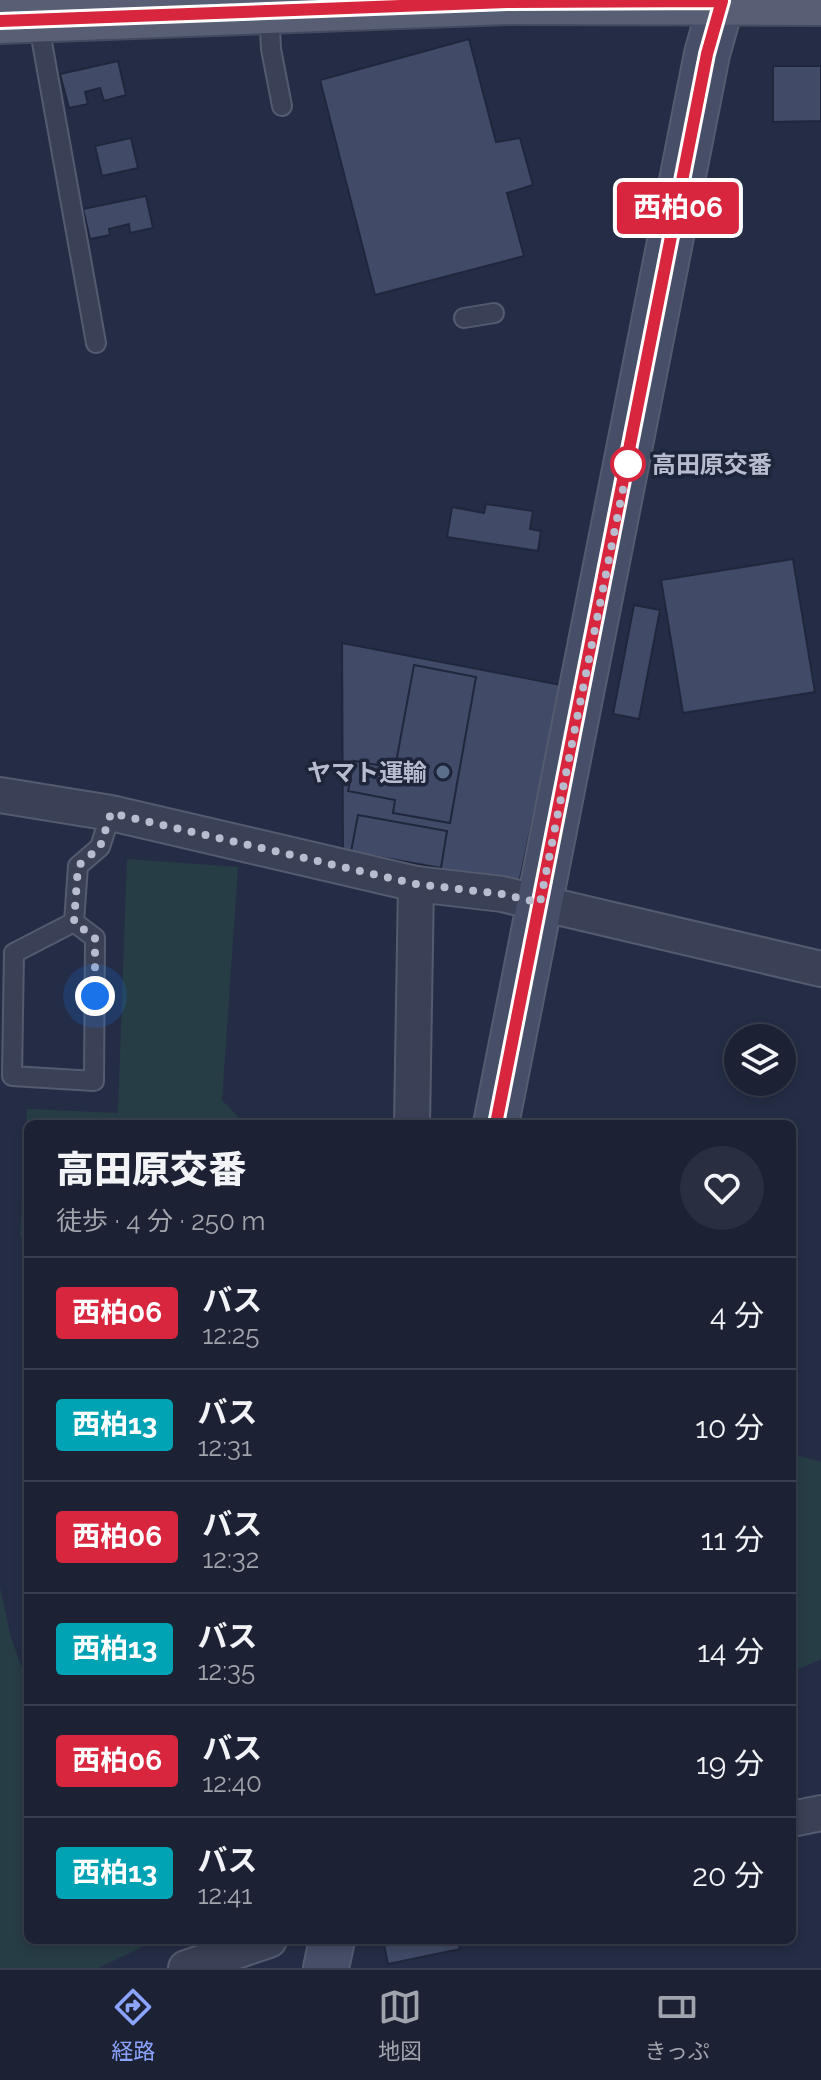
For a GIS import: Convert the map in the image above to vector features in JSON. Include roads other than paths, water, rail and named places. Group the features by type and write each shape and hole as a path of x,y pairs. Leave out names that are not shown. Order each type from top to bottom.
{"main road":[{"path":"46,15 154,7 508,13 722,1 821,3"},
{"path":"497,1120 707,54 722,1"},
{"path":"326,1968 331,1944"}],"street":[{"path":"0,795 111,813 416,884 502,894 821,969"},
{"path":"412,1120 416,884"},
{"path":"796,1818 821,1813"},
{"path":"186,1968 257,1944"}],"lane":[{"path":"253,7 271,49 282,106"},
{"path":"46,15 96,343"},
{"path":"464,318 494,313"},
{"path":"74,922 78,866 100,847 111,813"},
{"path":"74,922 95,938 94,1081 12,1076 7,952 74,922"}],"place":[{"name":"高田原交番","path":"628,464"},
{"name":"ヤマト運輸","path":"443,772"}]}
